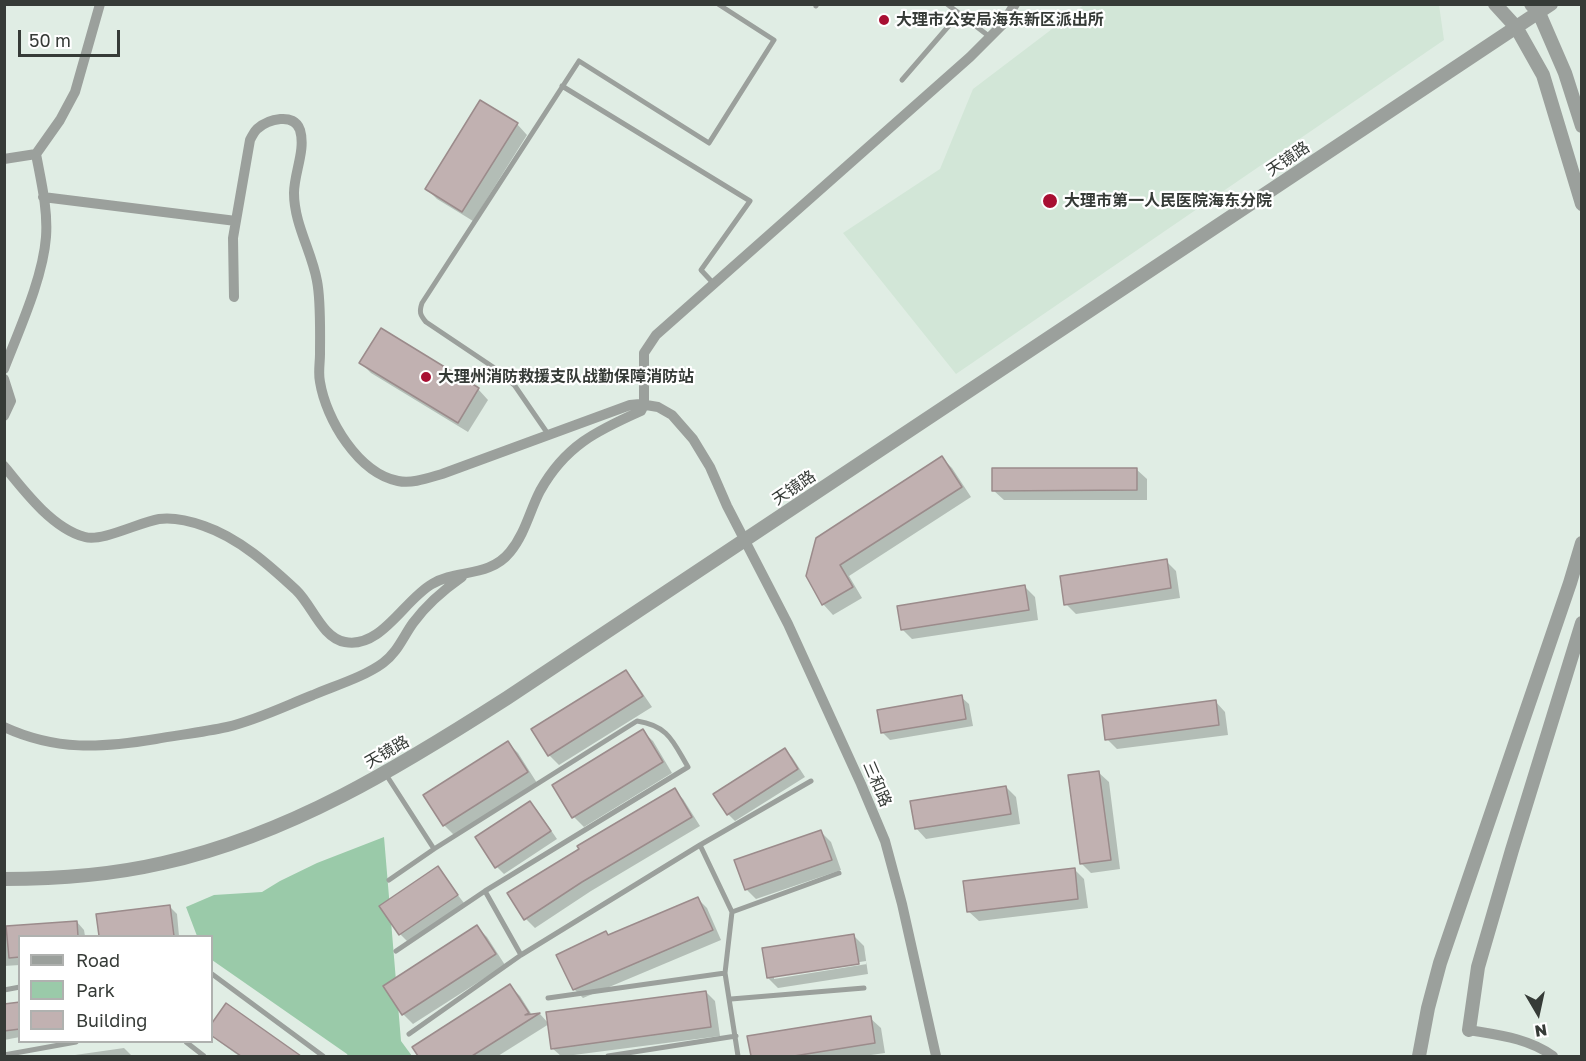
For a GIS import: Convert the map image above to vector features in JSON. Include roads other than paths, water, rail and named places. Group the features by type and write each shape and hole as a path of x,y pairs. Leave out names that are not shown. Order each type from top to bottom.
{"street":[{"path":"4,369 43,256 46,219 36,154 60,120 75,92 100,4"},
{"path":"4,466 53,520 86,538 109,534 159,519 175,518 204,526 238,542 298,592 334,638 345,642 374,637 420,591 434,582 493,565 510,552 540,491 560,461 584,440 641,411 644,405 643,361 648,345 970,57 1002,25 1015,4"},
{"path":"1495,4 1516,27 1543,75 1581,204"},
{"name":"天镜路","path":"4,879 101,874 186,858 279,825 385,772 507,698 1516,27 1535,9 1551,4"},
{"path":"1535,9 1565,73 1581,126"},
{"path":"234,297 233,248 250,140 255,130 268,122 282,118 293,121 299,128 302,138 294,195 297,217 318,284 320,381 327,405 339,430 356,456 369,469 400,482 419,481 610,411 630,405 644,405"},
{"path":"4,159 36,154"},
{"path":"43,197 236,221"},
{"path":"4,379 11,401 4,416"},
{"name":"三和路","path":"644,405 658,407 672,415 693,439 710,467 744,540 788,624 861,784 885,841 902,904 936,1056"},
{"path":"1419,1056 1440,963 1570,583 1581,543"},
{"path":"4,727 25,737 66,745 94,747 229,727 339,684 384,663 397,650 410,627 435,596 464,574"},
{"path":"1553,1056 1528,1042 1503,1035 1469,1030 1479,968 1512,850 1581,623"}],"lane":[{"path":"548,435 515,386 499,371 426,322 420,310 425,297 579,61 709,143 774,40 718,4"},
{"path":"947,4 990,37"},
{"path":"902,80 959,14"},
{"path":"562,86 750,201 701,270 714,284"},
{"path":"390,880 434,849 637,721 649,723 667,733 688,767 485,891 396,951"},
{"path":"385,772 434,849"},
{"path":"409,1034 521,955 700,845 811,781"},
{"path":"700,845 732,912 725,973 738,1056"},
{"path":"732,912 839,873"},
{"path":"485,891 521,955"},
{"path":"548,998 725,973"},
{"path":"213,975 322,1056"},
{"path":"730,999 864,988"},
{"path":"608,1056 736,1035"},
{"path":"4,1055 66,1043"},
{"path":"188,1043 204,1056"}],"place":[{"name":"大理市公安局海东新区派出所","path":"884,20"},
{"name":"大理市第一人民医院海东分院","path":"1050,201"},
{"name":"大理州消防救援支队战勤保障消防站","path":"426,377"}]}
